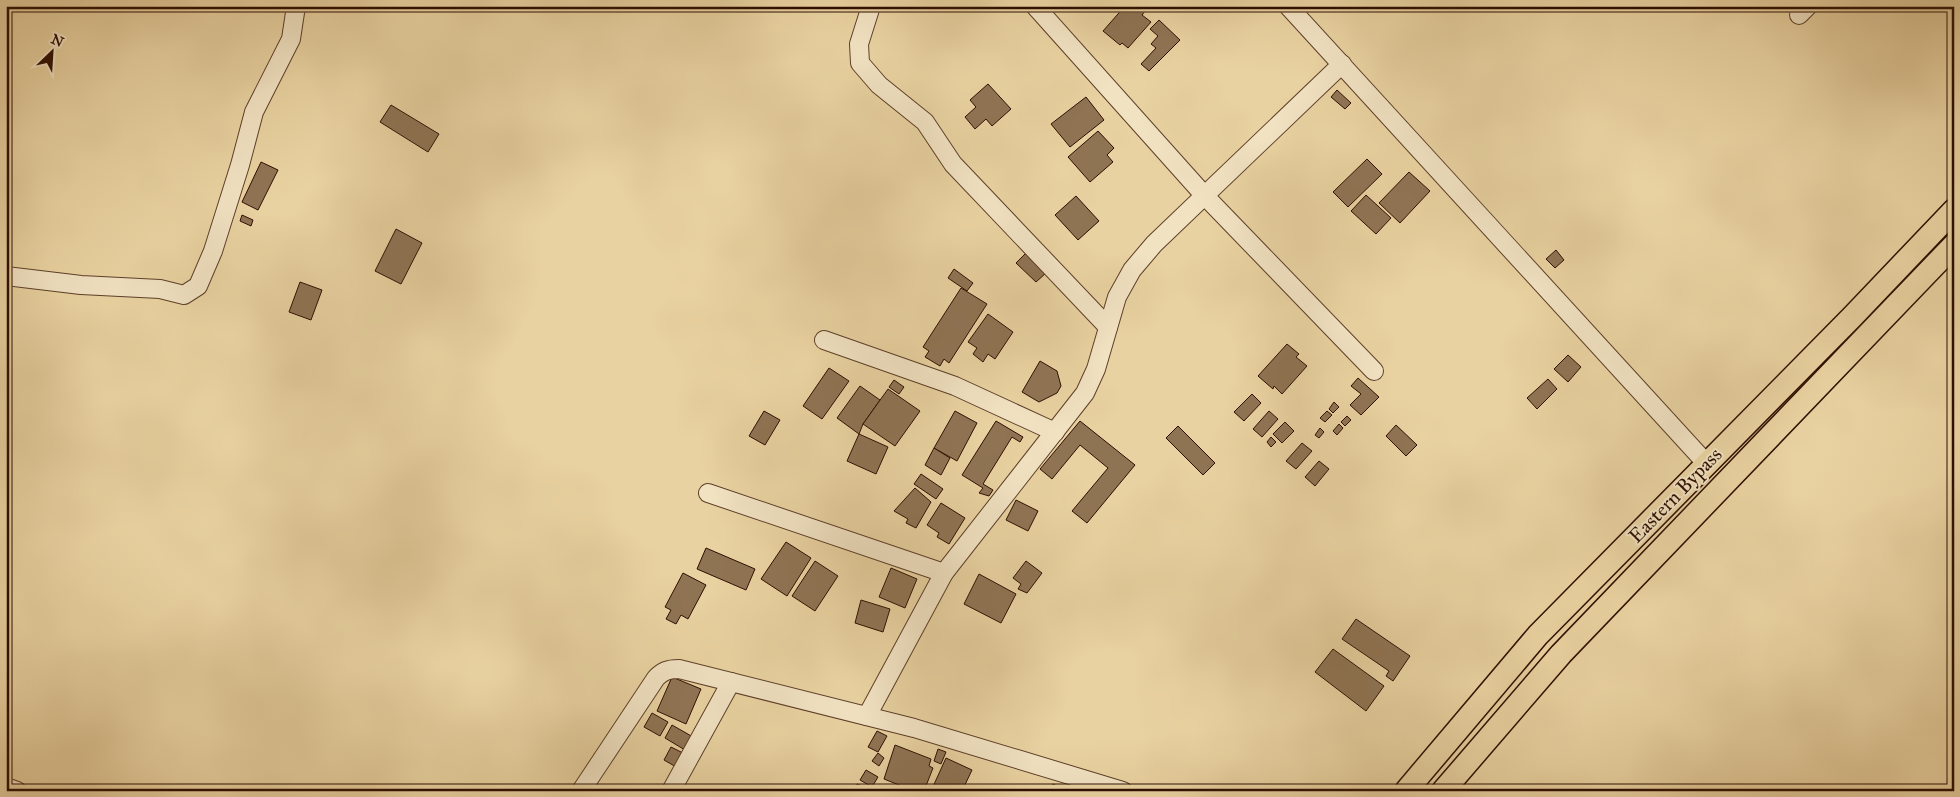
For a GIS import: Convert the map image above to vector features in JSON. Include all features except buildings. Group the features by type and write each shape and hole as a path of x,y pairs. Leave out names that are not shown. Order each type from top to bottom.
{"main road":[{"name":"Eastern Bypass","path":"1406,791 1538,635 1852,317 1954,210"},
{"name":"Eastern Bypass","path":"1443,791 1561,654 1954,245"}],"street":[{"path":"6,276 82,285 160,289 184,295 198,286 213,251 254,112 291,39 296,6"},
{"path":"871,6 859,44 860,63 878,85 925,122 953,164 1108,327"},
{"path":"1035,6 1204,195 1374,371"},
{"path":"1288,6 1706,463"},
{"path":"867,716 944,573 1085,393 1096,369 1117,297 1132,270 1154,244 1342,64"},
{"path":"824,340 955,386 1055,432"},
{"path":"708,492 944,573"},
{"path":"581,791 656,678 662,672 670,669 679,669 914,728 1123,791"},
{"path":"671,791 731,682"},
{"path":"6,787 17,791"}]}
